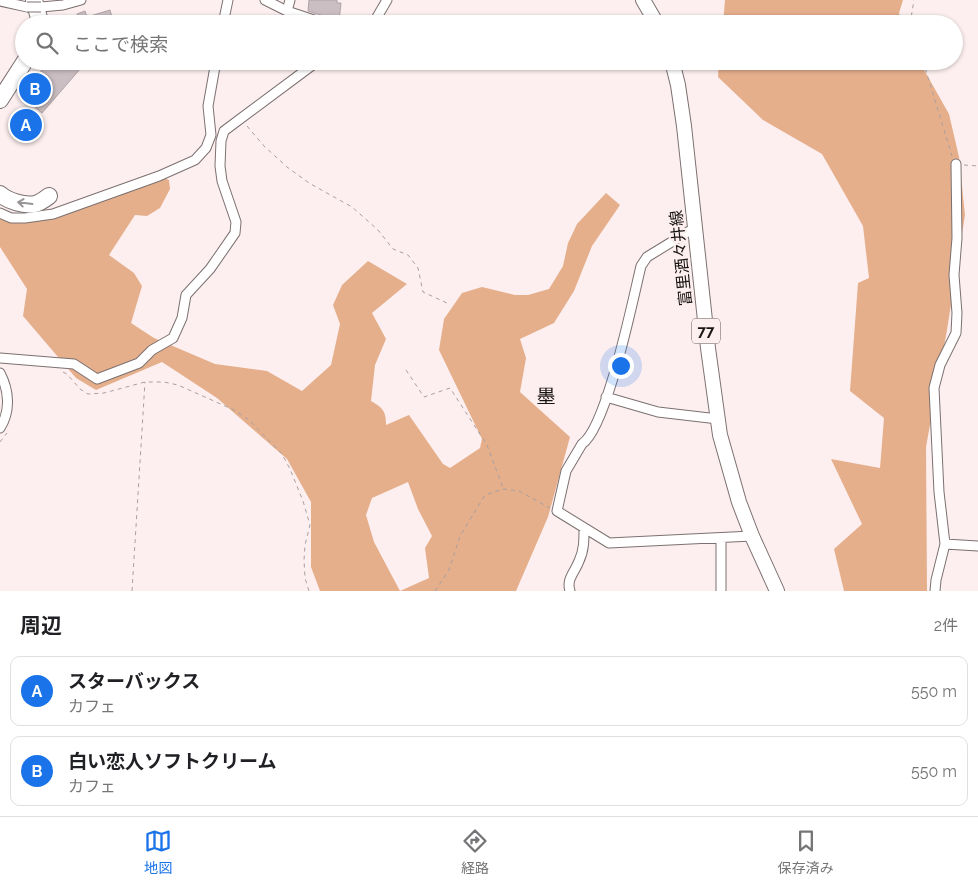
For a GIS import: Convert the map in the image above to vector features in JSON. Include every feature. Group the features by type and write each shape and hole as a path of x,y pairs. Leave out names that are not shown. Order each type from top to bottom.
{"highway":[{"path":"0,100 20,70"},
{"path":"0,194 13,201 30,204 36,204 49,196"}],"main road":[{"path":"643,0 652,15"},
{"name":"富里酒々井線","path":"674,70 678,85 696,227 709,357 718,419 729,470 752,536 777,591"}],"street":[{"path":"0,1 34,5 63,5 81,0"},
{"path":"225,15 228,0"},
{"path":"265,0 299,15"},
{"path":"287,11 290,0"},
{"path":"378,15 387,0"},
{"path":"0,213 11,218 53,214 181,167 195,160 206,148 211,135 208,106 214,70"},
{"path":"0,358 74,364 97,379 139,363 152,350 174,338 182,318 186,295 210,269 234,234 236,222 222,181 220,166 221,141 224,131 240,117 305,70"},
{"path":"210,125 224,131"},
{"path":"935,591 945,544 939,492 934,388 940,365 956,334 957,313 954,275 957,238 956,164"},
{"path":"696,227 647,257 641,266 624,340 606,397 593,429 566,471 557,511 609,543 752,536"},
{"path":"0,373 7,389 8,405 4,430"},
{"path":"606,397 658,412 718,419"},
{"path":"570,591 568,585 584,547 584,529"},
{"path":"721,538 721,591"},
{"path":"945,544 978,546"}],"path":[{"path":"912,15 914,0"},
{"path":"926,70 949,151 956,164 978,166"},
{"path":"240,117 264,146 286,167 309,183 352,207 378,230 393,249 408,255 418,268 423,292 447,303"},
{"path":"406,370 424,397 450,388 487,445 503,489"},
{"path":"60,371 67,374 80,389 88,394 104,393 145,382 164,382 178,385 234,410 249,420 282,454 290,468 310,525 304,544 305,578 309,591"},
{"path":"132,591 145,382"},
{"path":"0,442 4,430"},
{"path":"434,591 449,570 460,536 485,495 503,489 519,492 557,511"}],"shaded area":[{"path":"725,0 903,0 900,15 724,15"},
{"path":"718,70 924,70 949,114 959,157 965,215 926,447 927,591 844,591 834,549 862,524 831,459 880,468 884,418 850,391 858,283 869,278 863,226 822,154 763,120 718,77"},
{"path":"162,177 169,180 170,189 160,208 147,216 135,215 109,255 134,273 142,286 131,323 154,338 215,364 267,371 302,391 331,365 340,324 333,305 342,285 368,261 407,284 372,313 386,339 375,365 371,401 383,410 386,425 409,415 443,464 450,468 480,448 482,439 439,350 444,319 462,293 482,287 515,295 528,295 549,289 563,266 568,243 577,224 606,193 620,205 592,246 574,291 554,323 520,339 526,358 520,392 570,437 548,517 516,591 400,591 320,591 311,567 311,502 287,459 217,398 162,362 96,390 76,378 23,316 27,289 0,247 0,217 24,221","holes":["408,482 418,509 432,536 425,548 429,578 400,591 374,542 366,515 372,498"]}],"building":[{"path":"309,0 337,0 337,3 341,3 340,15 321,15 308,11"},
{"path":"110,10 111,15 94,15"},
{"path":"85,11 86,15 77,15 77,14"},
{"path":"42,70 79,70 42,113 21,94"}],"place":[{"name":"白い恋人ソフトクリーム","path":"35,89"},
{"name":"スターバックス","path":"26,125"}],"district":[{"name":"墨","path":"546,396"}]}
